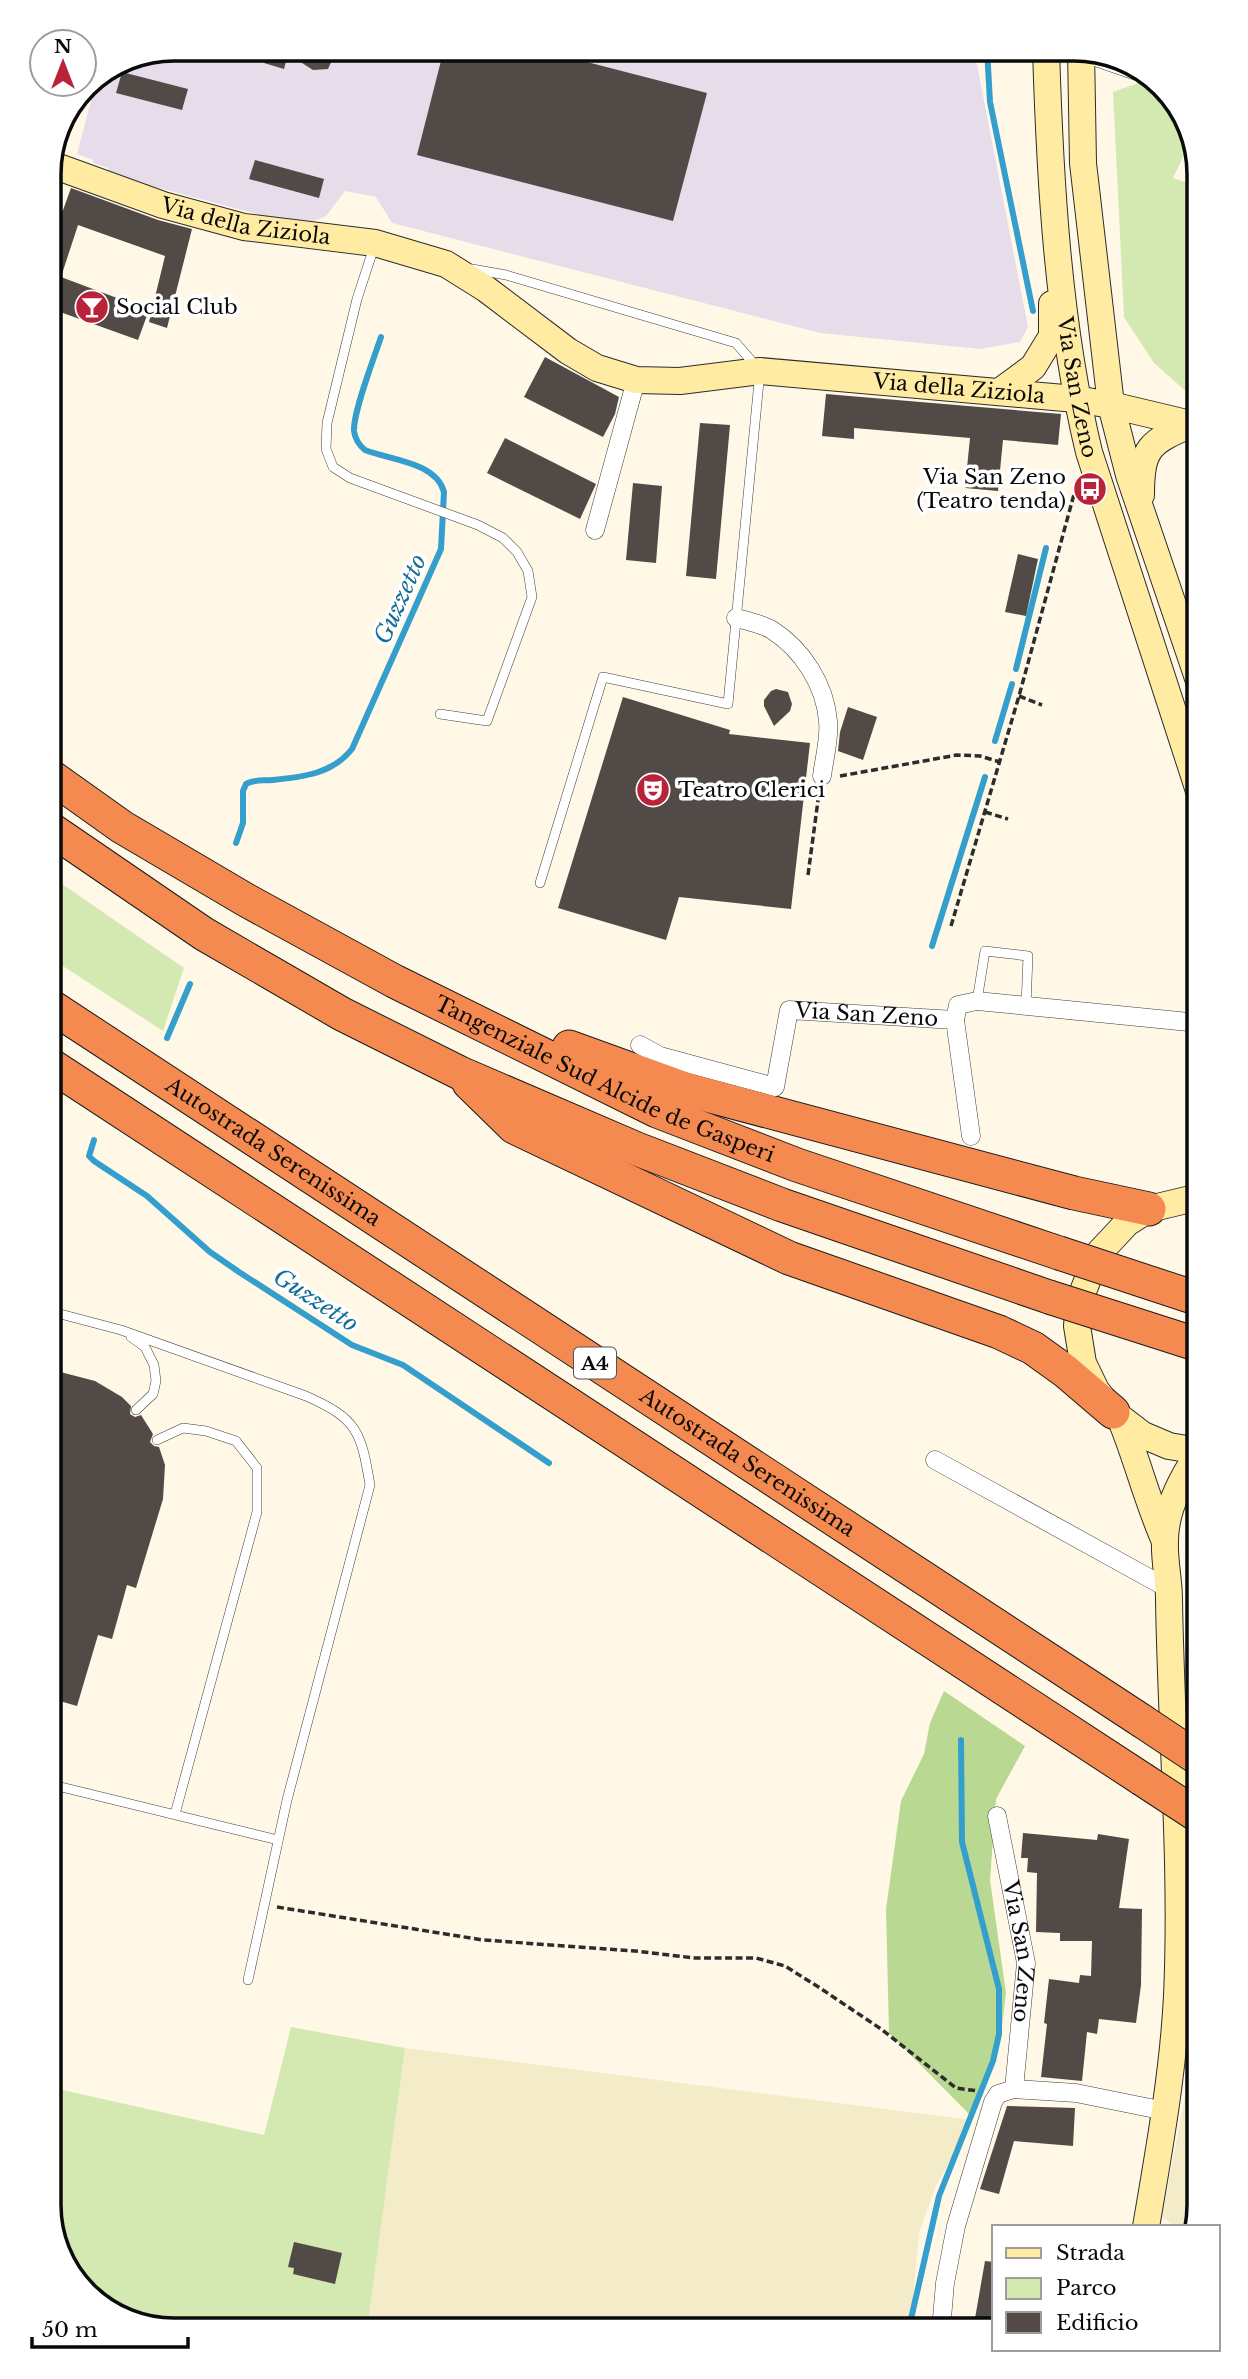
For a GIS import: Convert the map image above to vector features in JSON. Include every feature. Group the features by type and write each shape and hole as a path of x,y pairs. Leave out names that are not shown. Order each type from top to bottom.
{"highway":[{"name":"Tangenziale Sud Alcide de Gasperi","path":"61,784 122,827 246,900 394,981 657,1111 796,1165 1187,1294"},
{"path":"61,836 204,934 342,1014 460,1073 637,1149 782,1205 1049,1297 1187,1341"},
{"name":"Autostrada Serenissima","path":"61,1013 1187,1751"},
{"path":"461,1014 503,1022 688,1090 1074,1193 1149,1209"},
{"name":"A4","path":"61,1072 1187,1809"},
{"path":"460,1073 514,1127 789,1258 999,1332 1033,1348 1065,1371 1117,1416"}],"street":[{"name":"Via San Zeno","path":"1046,61 1049,163 1076,399 1089,452 1187,754"},
{"name":"Via San Zeno","path":"1081,61 1083,163 1111,405 1129,475 1187,645"},
{"name":"Via della Ziziola","path":"61,168 163,205 244,227 375,243 446,264 486,289 568,351 597,368 636,380 680,381 760,371 1076,399 1187,423"},
{"path":"999,392 1033,367 1052,336 1052,295 1046,246 1055,213"},
{"path":"595,530 636,380"},
{"path":"1142,511 1141,472 1147,451 1163,437 1187,428"},
{"path":"736,618 771,629 796,649 812,673 824,697 829,724 822,776"},
{"name":"Via San Zeno","path":"971,1136 955,1020 958,1004 977,1001"},
{"path":"977,1001 1187,1022"},
{"name":"Via San Zeno","path":"640,1045 660,1056 775,1087 789,1010 955,1020"},
{"path":"1146,2225 1166,2111 1177,1958 1169,1589 1164,1539 1150,1507 1138,1461 1117,1416 1096,1390 1083,1363 1077,1326 1079,1302 1097,1255 1126,1223 1149,1209 1187,1199"},
{"path":"1117,1416 1143,1435 1169,1447 1187,1450"},
{"path":"936,1460 1169,1589"},
{"path":"1164,1539 1172,1506 1187,1470"},
{"name":"Via San Zeno","path":"942,2318 945,2283 956,2226 993,2102 1006,2091 1026,1963 997,1816"},
{"path":"1006,2091 1076,2093 1166,2111"}],"lane":[{"path":"375,243 357,299 327,424 326,449 333,467 350,478 478,525 503,538 517,552 528,571 531,597 487,721 440,714"},
{"name":"Via della Ziziola","path":"446,264 506,275 736,343 760,371"},
{"path":"540,883 603,677 728,704 760,371"},
{"path":"977,1001 985,951 1028,956 1027,1006"},
{"path":"61,1314 121,1330 306,1396 332,1408 349,1422 363,1444 370,1485 287,1800 248,1980"},
{"path":"121,1330 145,1347 154,1365 156,1381 153,1394 136,1410"},
{"path":"157,1440 183,1428 206,1431 236,1441 257,1468 257,1512 175,1814"},
{"path":"61,1787 278,1840"}],"path":[{"path":"951,926 1019,696 1074,491 1089,452"},
{"path":"1019,696 1042,705"},
{"path":"808,875 822,776 847,776 957,755 980,756 1000,762"},
{"path":"985,813 1008,819"},
{"path":"264,1905 483,1940 695,1958 756,1958 785,1966 820,1988 881,2029 956,2088 1006,2091"}],"shaded area":[{"path":"976,61 1028,327 1020,342 980,349 820,333 392,223 376,197 345,191 326,216 311,222 280,220 106,174 108,168 93,163 93,160 77,154 92,98 98,98 98,91 111,80 152,63"},
{"path":"405,2048 972,2120 935,2188 919,2233 911,2318 369,2318"},
{"path":"1187,2078 1186,2220 1185,2225 1174,2225 1162,2217"}],"green space":[{"path":"1138,83 1154,94 1172,118 1185,152 1173,178 1187,183 1187,392 1154,363 1124,317 1113,92"},
{"path":"61,883 184,968 163,1031 61,965"},
{"path":"944,1691 1025,1746 996,1799 990,1880 1006,1993 1000,2042 969,2114 889,2033 886,1909 901,1801 924,1754 930,1723"},
{"path":"291,2027 405,2048 369,2318 166,2318 131,2309 94,2285 76,2261 63,2227 61,2090 264,2135"}],"building":[{"path":"265,61 286,61 284,69"},
{"path":"299,61 332,61 328,69 313,70"},
{"path":"441,61 583,61 707,93 673,221 417,155"},
{"path":"125,73 188,89 182,110 116,93 121,75"},
{"path":"255,160 324,179 319,198 249,179"},
{"path":"71,188 158,220 192,229 167,328 149,322 165,256 78,225 61,277 61,216"},
{"path":"61,277 149,310 138,340 61,312"},
{"path":"545,357 619,397 615,414 603,437 524,397"},
{"path":"826,394 1061,414 1058,445 1003,440 998,491 965,488 970,438 854,428 854,439 822,436"},
{"path":"700,423 730,425 716,579 686,576"},
{"path":"505,438 596,484 580,519 487,473"},
{"path":"633,483 662,486 656,563 626,560"},
{"path":"1018,554 1038,559 1026,616 1005,612"},
{"path":"776,689 788,692 792,704 790,711 774,726 764,706 764,700"},
{"name":"Teatro Clerici","path":"623,697 730,730 729,734 810,743 791,909 679,897 666,940 558,908"},
{"path":"848,707 877,717 863,760 838,751 840,732"},
{"path":"61,1372 95,1381 122,1397 131,1406 130,1414 135,1417 141,1415 153,1434 150,1442 159,1447 165,1465 163,1499 136,1588 127,1585 112,1639 98,1635 77,1706 61,1701"},
{"path":"1023,1833 1097,1840 1098,1834 1129,1839 1119,1908 1142,1909 1141,1985 1136,2023 1099,2019 1097,2034 1087,2032 1082,2081 1041,2077 1047,2024 1044,2023 1049,1979 1079,1983 1080,1975 1091,1976 1092,1941 1060,1941 1060,1933 1036,1932 1037,1873 1027,1872 1028,1858 1021,1858"},
{"path":"1007,2106 1075,2108 1073,2146 1014,2141 999,2194 980,2189"},
{"path":"294,2242 342,2253 335,2284 293,2274 294,2268 288,2267"},
{"path":"985,2261 992,2262 992,2318 975,2318"}],"waterway":[{"path":"988,61 990,102 1033,311"},
{"name":"Guzzetto","path":"236,843 243,823 243,791 246,784 316,773 335,764 352,749 441,549 444,492 439,482 432,474 411,463 365,450 354,431 360,398 381,337"},
{"path":"1016,669 1046,548"},
{"path":"995,741 1012,684"},
{"path":"932,946 985,777"},
{"name":"Guzzetto","path":"167,1038 190,984"},
{"name":"Guzzetto","path":"94,1140 89,1156 94,1161 147,1196 210,1252 352,1345 403,1365 549,1463"},
{"path":"911,2318 939,2196 993,2061 999,2034 999,1989 962,1842 961,1740"}],"place":[{"name":"Social Club","path":"92,307"},
{"name":"Via San Zeno (Teatro tenda)","path":"1090,489"},
{"name":"Teatro Clerici","path":"653,790"}]}
